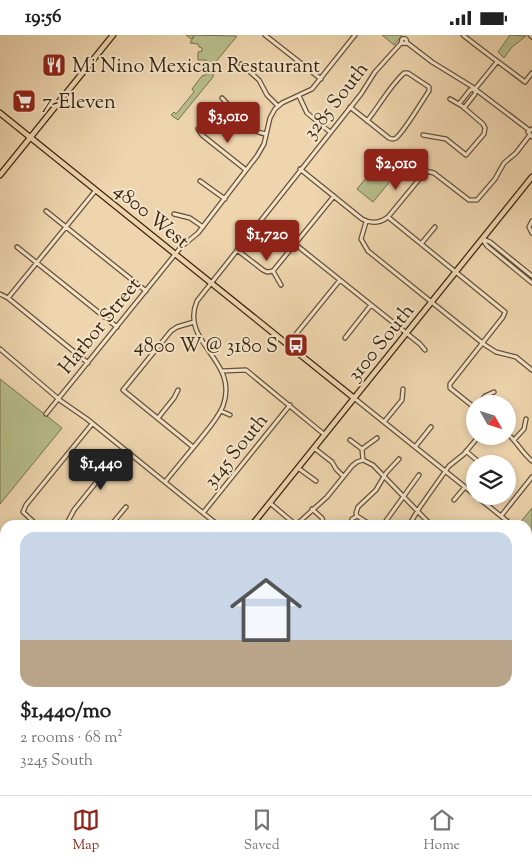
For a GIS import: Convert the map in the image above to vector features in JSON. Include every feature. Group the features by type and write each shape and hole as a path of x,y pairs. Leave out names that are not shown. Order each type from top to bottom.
{"main road":[{"path":"0,175 113,35"},
{"name":"4800 West","path":"0,113 354,398"},
{"name":"3100 South","path":"256,520 532,177"}],"street":[{"path":"265,35 320,79"},
{"path":"241,64 259,80 267,95 278,106 312,89 355,35"},
{"path":"463,35 525,82 532,73"},
{"path":"300,169 366,221 379,222 388,217 426,171 434,173 467,199 476,201 493,181 504,163 531,136 530,129 475,89 432,62 405,39"},
{"name":"3285 South","path":"194,322 194,309 197,301 211,282 276,202 375,72 405,39"},
{"path":"459,104 470,90 475,89 498,62"},
{"path":"350,107 367,121 389,138 394,139 429,91 426,85 405,72 391,87 367,121"},
{"path":"464,108 475,94 475,89"},
{"path":"299,96 307,113 330,132"},
{"path":"466,96 471,99"},
{"path":"222,98 246,125 256,132 266,134"},
{"path":"423,135 446,139 466,155 484,134 484,126 459,104 450,99"},
{"name":"Harbor Street","path":"46,415 176,254 203,227 225,199 260,151 270,118 278,106"},
{"path":"198,129 202,135 246,170"},
{"path":"200,181 225,199"},
{"path":"8,298 96,189"},
{"path":"237,249 263,270 267,272 273,271 334,196"},
{"path":"46,211 146,291"},
{"path":"174,213 190,218 203,227"},
{"path":"388,217 505,312 452,381 450,388 466,401"},
{"path":"366,221 362,235 364,247 482,343 492,350 516,357 532,370"},
{"path":"532,221 530,229 532,233"},
{"path":"421,244 435,227"},
{"path":"482,239 490,242 532,275"},
{"path":"482,239 487,246 532,283"},
{"path":"295,244 425,350"},
{"path":"18,247 117,327"},
{"path":"273,271 281,285"},
{"path":"288,344 340,280"},
{"path":"0,294 8,298 88,363"},
{"path":"345,338 371,305"},
{"path":"165,482 194,447 221,411 226,393 222,371 198,335 194,322 177,327 171,331 123,390 194,447"},
{"path":"0,349 59,399 212,520"},
{"path":"222,371 246,370 325,435"},
{"path":"384,422 402,400 402,389"},
{"path":"158,418 178,390"},
{"path":"487,395 494,392"},
{"path":"354,398 465,487 454,501"},
{"name":"3145 South","path":"203,513 290,405"},
{"path":"221,411 230,415"},
{"path":"516,438 524,429 526,419"},
{"path":"32,520 23,512 26,505 92,424"},
{"path":"415,447 431,427"},
{"path":"362,449 377,438"},
{"path":"350,440 362,449 364,460"},
{"path":"516,443 522,453 532,461"},
{"path":"412,520 446,471 471,445"},
{"path":"314,448 332,462 343,476"},
{"path":"69,520 123,449"},
{"path":"466,451 471,455"},
{"path":"357,516 358,507 376,490 384,476 399,459"},
{"path":"301,520 327,497 343,476 357,462 364,460 370,462 426,520"},
{"path":"298,468 316,481"},
{"path":"386,520 419,475"},
{"path":"501,516 532,477"},
{"path":"270,503 290,520"},
{"path":"487,505 506,520"},
{"path":"115,520 126,507"},
{"path":"312,509 323,520"},
{"path":"352,520 357,516"},
{"path":"357,516 363,520"}],"green space":[{"path":"186,35 237,36 214,64 213,77 178,120 171,115 174,112 176,114 194,92 192,89 202,76 206,75 206,60 198,60 198,52 202,51 202,48 198,44 190,43 194,36 191,39"},
{"path":"382,35 402,35 394,45"},
{"path":"510,35 526,36 512,47 504,58 498,52"},
{"path":"385,155 401,168 373,202 357,189"},
{"path":"0,379 62,428 0,504"},
{"path":"532,508 532,520 522,520"}],"place":[{"name":"Mi Nino Mexican Restaurant","path":"54,65"},
{"name":"7-Eleven","path":"24,101"},
{"name":"4800 W @ 3180 S","path":"296,345"}]}
